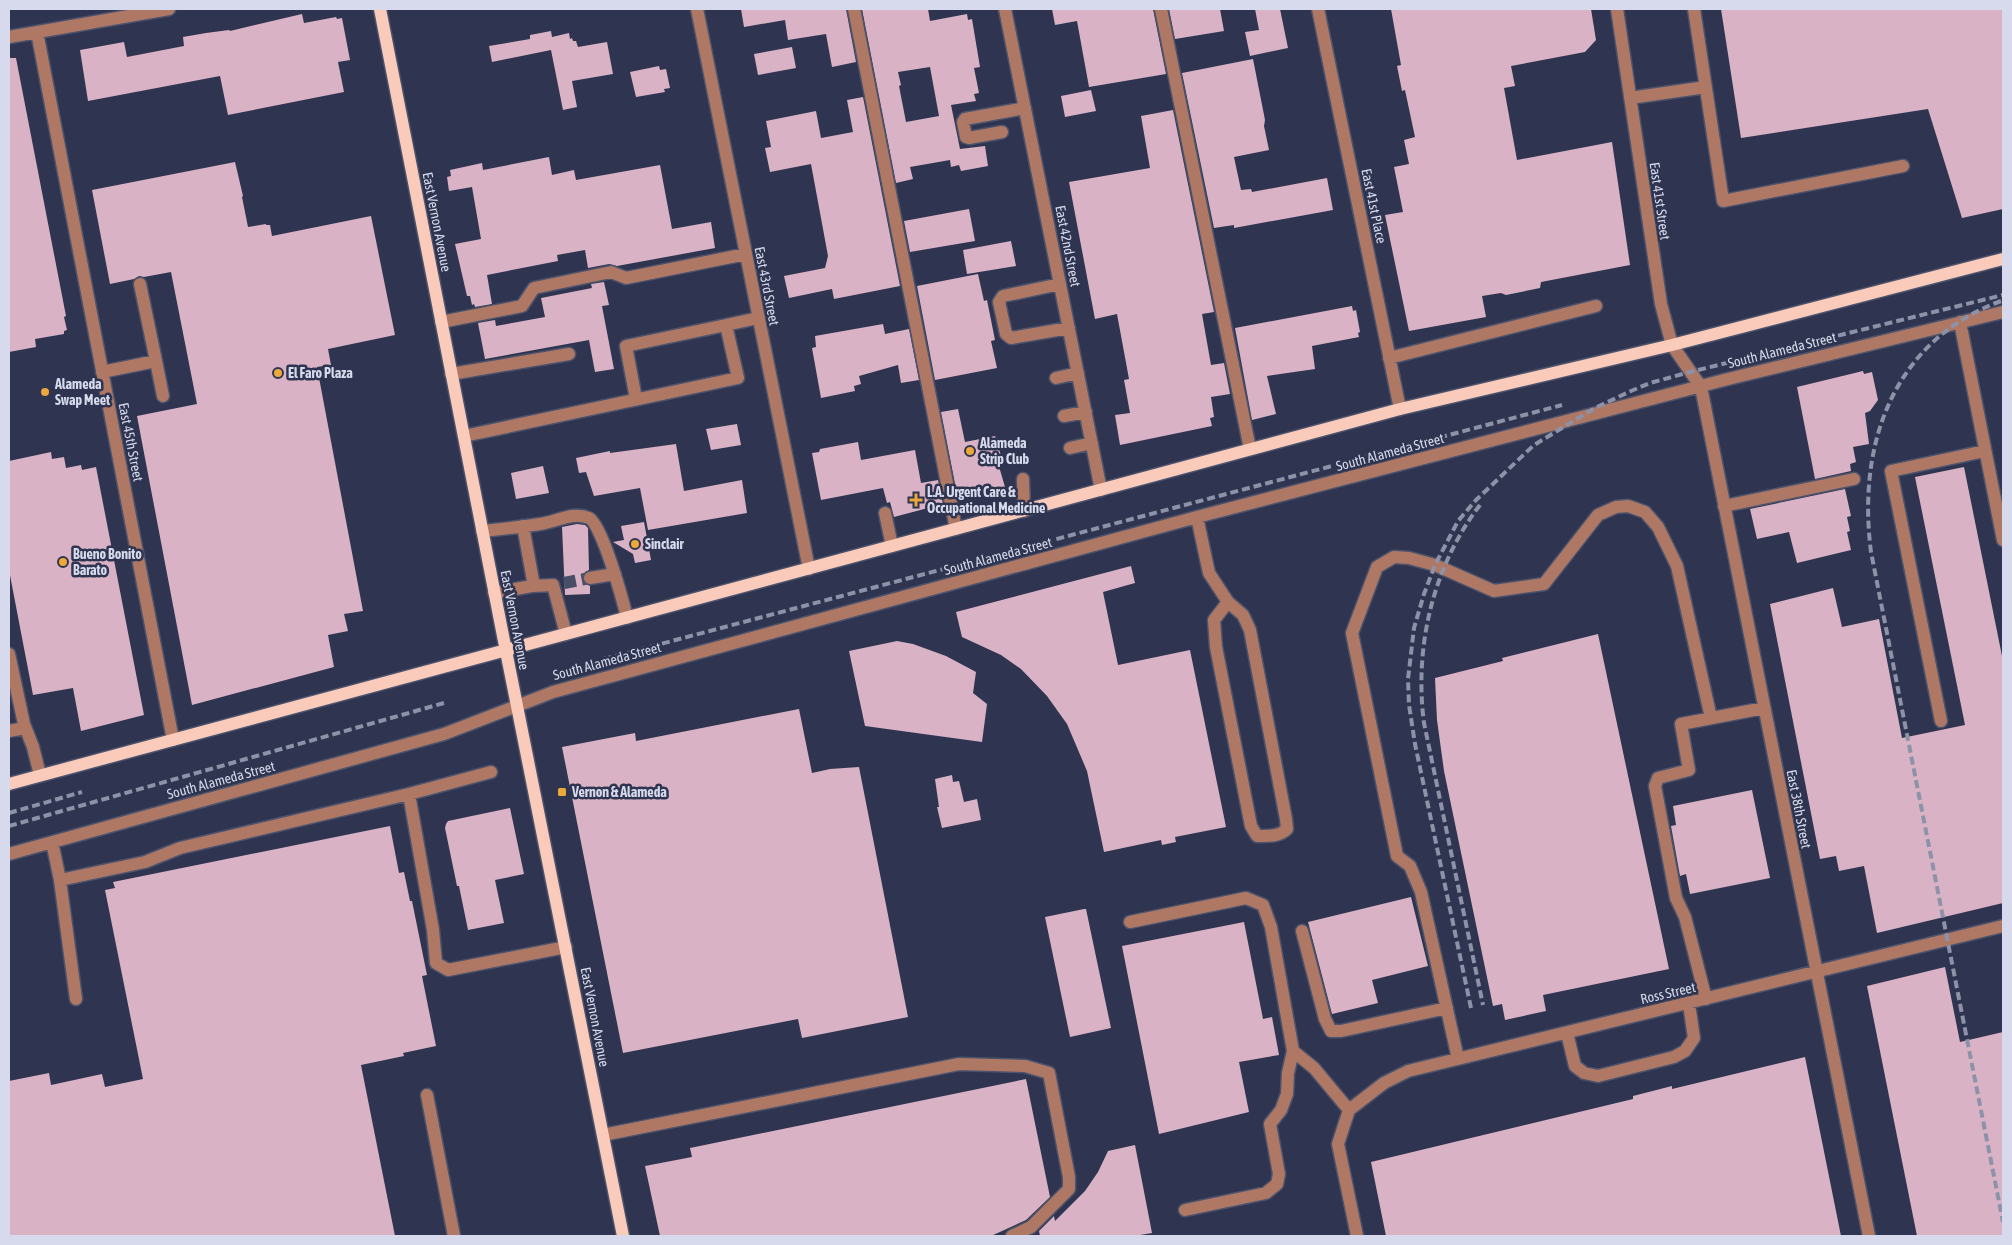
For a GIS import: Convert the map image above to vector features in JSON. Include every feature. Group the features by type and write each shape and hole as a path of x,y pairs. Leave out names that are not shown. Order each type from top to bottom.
{"main road":[{"name":"East Vernon Avenue","path":"380,9 494,593 518,705 623,1236"},
{"path":"9,784 1400,409 1672,345 2003,259"}],"street":[{"path":"9,37 169,9"},
{"name":"East 43rd Street","path":"697,9 809,569"},
{"path":"854,9 956,529"},
{"name":"East 42nd Street","path":"1006,9 1101,490"},
{"path":"1161,9 1250,449"},
{"name":"East 41st Place","path":"1318,9 1400,409"},
{"name":"East 41st Street","path":"1617,9 1661,304 1672,345 1701,387"},
{"path":"1694,9 1723,201 1902,166"},
{"name":"East 45th Street","path":"37,32 173,740"},
{"path":"1630,98 1706,87"},
{"path":"1002,132 969,138 966,137 963,122 965,119 1025,108"},
{"path":"442,322 522,306 534,288 611,272 626,278 746,254"},
{"path":"140,284 163,396"},
{"path":"1060,284 1003,296 1000,302 1006,334 1011,338 1069,328"},
{"path":"1390,358 1596,306"},
{"name":"South Alameda Street","path":"9,854 444,734 553,692 1198,517 1728,379 2003,312"},
{"path":"636,400 626,346 758,318"},
{"path":"1960,322 2003,540"},
{"path":"464,436 738,378 726,325"},
{"path":"451,374 569,354"},
{"path":"102,372 156,361"},
{"path":"1056,378 1078,373"},
{"name":"East 38th Street","path":"1701,387 1869,1236"},
{"path":"1064,416 1086,412"},
{"path":"1070,448 1092,442"},
{"path":"1941,721 1891,471 1985,452"},
{"path":"1022,479 1024,511"},
{"path":"1724,506 1854,479"},
{"path":"1458,1059 1420,892 1410,866 1397,856 1352,632 1377,567 1394,556 1435,565 1494,591 1544,584 1598,515 1616,507 1628,506 1645,512 1658,527 1676,566 1711,718"},
{"path":"884,513 892,546"},
{"path":"482,531 543,524 576,515 591,518 598,527 628,618"},
{"path":"1198,517 1209,573 1228,602 1243,615 1250,630 1287,828 1283,832 1270,836 1257,836 1251,826 1216,647 1214,620 1228,602"},
{"path":"523,526 534,586"},
{"path":"590,578 615,574"},
{"path":"494,593 559,584 566,634"},
{"path":"9,654 26,728 40,775"},
{"path":"1706,1000 1685,916 1676,898 1655,786 1658,778 1688,770 1681,724 1764,708"},
{"path":"9,732 26,728"},
{"path":"60,880 145,862 180,848 409,794 492,772"},
{"path":"409,794 433,930 436,963 448,970 566,948"},
{"path":"52,842 60,880 76,999"},
{"path":"1130,922 1246,898 1263,905 1271,927 1293,1051 1288,1073 1287,1094 1281,1110 1270,1124 1280,1174 1277,1184 1266,1193 1185,1210"},
{"name":"Ross Street","path":"1349,1110 1377,1088 1400,1075 1567,1032 1706,1000 2003,926"},
{"path":"1302,931 1325,1019 1331,1031 1341,1031 1447,1008"},
{"path":"1567,1032 1575,1066 1584,1073 1598,1076 1674,1057 1685,1051 1694,1038 1689,1004"},
{"path":"1293,1051 1314,1068 1349,1110 1338,1144 1357,1236"},
{"path":"603,1135 959,1064 1026,1066 1049,1073 1069,1183 1068,1190 1031,1227 1012,1236"},
{"path":"427,1095 454,1236"}],"building":[{"path":"741,9 846,9 856,62 832,67 826,34 788,40 785,20 744,27"},
{"path":"862,9 928,9 930,21 967,14 968,20 972,19 980,67 974,68 979,93 974,94 976,101 951,105 960,149 985,146 988,166 961,171 959,165 951,167 950,160 910,167 913,179 896,183","holes":["930,67 939,116 906,122 898,72"]},
{"path":"1052,9 1153,9 1166,74 1089,87 1077,21 1055,25"},
{"path":"1169,9 1220,9 1224,31 1175,39"},
{"path":"1255,9 1280,9 1288,48 1250,56 1245,32 1259,30"},
{"path":"1391,9 1591,9 1596,40 1585,52 1511,66 1515,86 1504,88 1517,160 1612,142 1630,265 1541,282 1540,288 1506,295 1501,293 1482,296 1486,317 1409,331 1385,215 1403,212 1394,167 1409,164 1404,140 1415,137 1405,90 1402,91 1397,66 1401,65"},
{"path":"1721,9 2003,9 2003,209 1962,218 1928,109 1741,138"},
{"path":"302,14 304,23 336,17 337,19 342,18 350,60 338,62 344,92 228,115 220,76 88,101 80,50 124,42 127,57 184,46 183,37 230,31"},
{"path":"551,31 552,37 569,33 570,39 572,38 573,41 576,41 578,47 607,42 613,74 572,81 577,107 563,110 551,50 492,62 489,46 530,39 530,35"},
{"path":"792,47 796,68 758,75 754,54"},
{"path":"9,58 16,58 66,316 64,317 67,330 64,331 64,334 35,339 36,347 9,352"},
{"path":"1253,59 1269,150 1234,157 1241,190 1251,189 1252,192 1327,178 1333,210 1234,228 1234,225 1214,228 1182,73"},
{"path":"659,66 660,70 666,69 670,88 664,89 665,92 636,97 630,72"},
{"path":"1091,90 1096,111 1065,117 1061,96"},
{"path":"863,97 900,286 834,299 832,289 789,298 784,276 825,268 828,256 811,164 770,172 765,148 771,147 766,121 816,111 821,138 853,132 847,100"},
{"path":"1173,110 1214,312 1202,314 1211,365 1224,363 1230,394 1211,397 1214,417 1210,418 1212,426 1120,445 1115,415 1130,413 1124,380 1129,379 1117,314 1095,319 1069,182 1150,168 1141,116"},
{"path":"549,157 552,175 574,170 576,180 660,165 672,229 711,222 715,248 617,266 609,264 588,268 585,250 557,255 558,261 487,275 492,304 475,307 474,304 472,305 470,296 467,296 455,244 481,239 472,187 449,191 447,177 451,176 450,170 482,163 483,170"},
{"path":"235,162 248,227 270,225 272,236 371,216 395,335 328,349 331,365 317,367 363,611 344,614 348,631 328,635 334,667 192,705 137,416 197,404 171,272 144,277 139,276 134,279 110,284 92,190"},
{"path":"969,209 975,241 910,252 904,221"},
{"path":"1011,241 1016,266 967,274 963,250"},
{"path":"978,274 984,301 987,300 995,340 991,341 997,368 935,380 917,286"},
{"path":"604,282 609,305 602,306 614,369 595,372 589,340 485,359 478,323 495,320 496,326 545,317 541,298 592,288 591,284"},
{"path":"1352,306 1353,311 1356,310 1360,332 1358,333 1359,337 1312,346 1315,369 1267,376 1276,414 1252,420 1235,328"},
{"path":"883,324 885,334 909,329 919,380 901,383 898,365 859,376 861,384 854,386 855,391 821,398 812,348 816,347 815,336"},
{"path":"1863,371 1864,374 1872,372 1878,400 1870,411 1865,413 1869,444 1853,447 1856,462 1850,464 1851,471 1815,479 1797,387"},
{"name":"Alameda Strip Club","path":"958,409 965,442 995,436 1003,462 998,463 1005,487 958,499 941,412"},
{"path":"737,424 741,445 711,450 706,429"},
{"path":"858,442 861,460 915,450 921,483 938,480 943,504 894,517 890,502 887,503 883,488 821,500 812,453 819,452 820,449"},
{"path":"676,444 684,491 742,480 747,513 648,530 640,488 594,496 586,472 579,473 576,458 610,451 610,453"},
{"path":"51,452 52,459 64,457 66,468 81,465 82,470 96,467 144,715 81,731 73,688 33,695 9,570 9,461"},
{"path":"543,466 549,493 516,499 511,473"},
{"path":"1964,467 2003,661 2003,903 1877,933 1864,866 1839,871 1836,856 1820,859 1770,604 1833,588 1842,627 1879,619 1902,738 1965,725 1915,477"},
{"path":"1845,489 1851,516 1847,517 1850,531 1847,532 1851,550 1797,563 1789,532 1757,539 1750,509"},
{"name":"Sinclair","path":"644,522 651,560 635,563 633,554 613,542 624,540 621,526"},
{"path":"577,524 585,525 588,528 589,570 585,572 582,579 584,583 590,586 590,594 565,595 562,527"},
{"path":"1131,566 1135,583 1103,592 1118,665 1190,650 1226,827 1175,837 1176,842 1162,845 1161,840 1104,852 1087,771 1067,724 1047,696 1021,669 1001,655 962,637 956,612"},
{"path":"1598,634 1669,969 1543,995 1546,1011 1505,1020 1502,1004 1493,1006 1444,771 1437,720 1435,678 1503,661 1502,658"},
{"path":"897,641 913,644 946,656 976,672 973,693 987,704 982,742 865,726 849,651"},
{"path":"799,709 812,773 830,769 859,767 908,1017 802,1038 798,1019 623,1053 562,747 635,733 636,741"},
{"path":"952,775 953,782 959,781 964,802 977,799 981,820 942,828 937,807 939,807 935,779"},
{"path":"1752,790 1770,878 1690,894 1686,874 1680,876 1671,826 1676,825 1673,806"},
{"path":"510,808 524,874 495,880 504,923 468,930 459,886 457,886 445,828 446,824 448,821"},
{"path":"390,826 399,873 404,872 410,901 412,901 427,975 422,976 436,1046 403,1053 404,1056 361,1065 395,1236 9,1236 9,1081 49,1073 51,1085 102,1074 105,1087 143,1079 105,890 115,888 113,882"},
{"path":"1411,897 1428,966 1372,980 1378,1003 1332,1014 1308,922"},
{"path":"1086,909 1111,1028 1070,1037 1045,917"},
{"path":"1244,922 1263,1019 1272,1017 1279,1055 1239,1062 1249,1112 1159,1134 1122,946"},
{"path":"1945,967 1960,1042 2003,1032 2003,1236 1917,1236 1867,986"},
{"path":"1805,1057 1841,1236 1386,1236 1371,1162 1633,1099 1633,1096 1672,1086 1672,1089"},
{"path":"1026,1079 1050,1197 1026,1220 991,1236 660,1236 645,1166 692,1157 690,1148"},
{"path":"1135,1145 1152,1233 1134,1236 1040,1236 1039,1231 1054,1216 1055,1221 1085,1191 1098,1172 1108,1151"}],"tunnel":[{"path":"564,583 590,578"}],"railway":[{"path":"1471,1008 1415,744 1409,705 1408,679 1414,628 1424,594 1435,565 1458,521 1476,500 1534,445 1595,408 1650,383 2003,295"},
{"path":"2001,301 1964,319 1933,342 1909,370 1890,401 1878,436 1870,473 1868,512 1871,552 2003,1222"},
{"path":"604,659 1562,405"},
{"path":"1480,505 1450,554 1439,581 1425,637 1422,665 1422,694 1424,723 1483,1005"},
{"path":"9,826 444,703"},
{"path":"9,813 82,792"}],"place":[{"name":"El Faro Plaza","path":"278,373"},
{"name":"Alameda Swap Meet","path":"45,392"},
{"name":"Alameda Strip Club","path":"970,451"},
{"name":"L.A. Urgent Care & Occupational Medicine","path":"916,500"},
{"name":"Sinclair","path":"635,544"},
{"name":"Bueno Bonito Barato","path":"63,562"},
{"name":"Vernon & Alameda","path":"562,792"}]}
